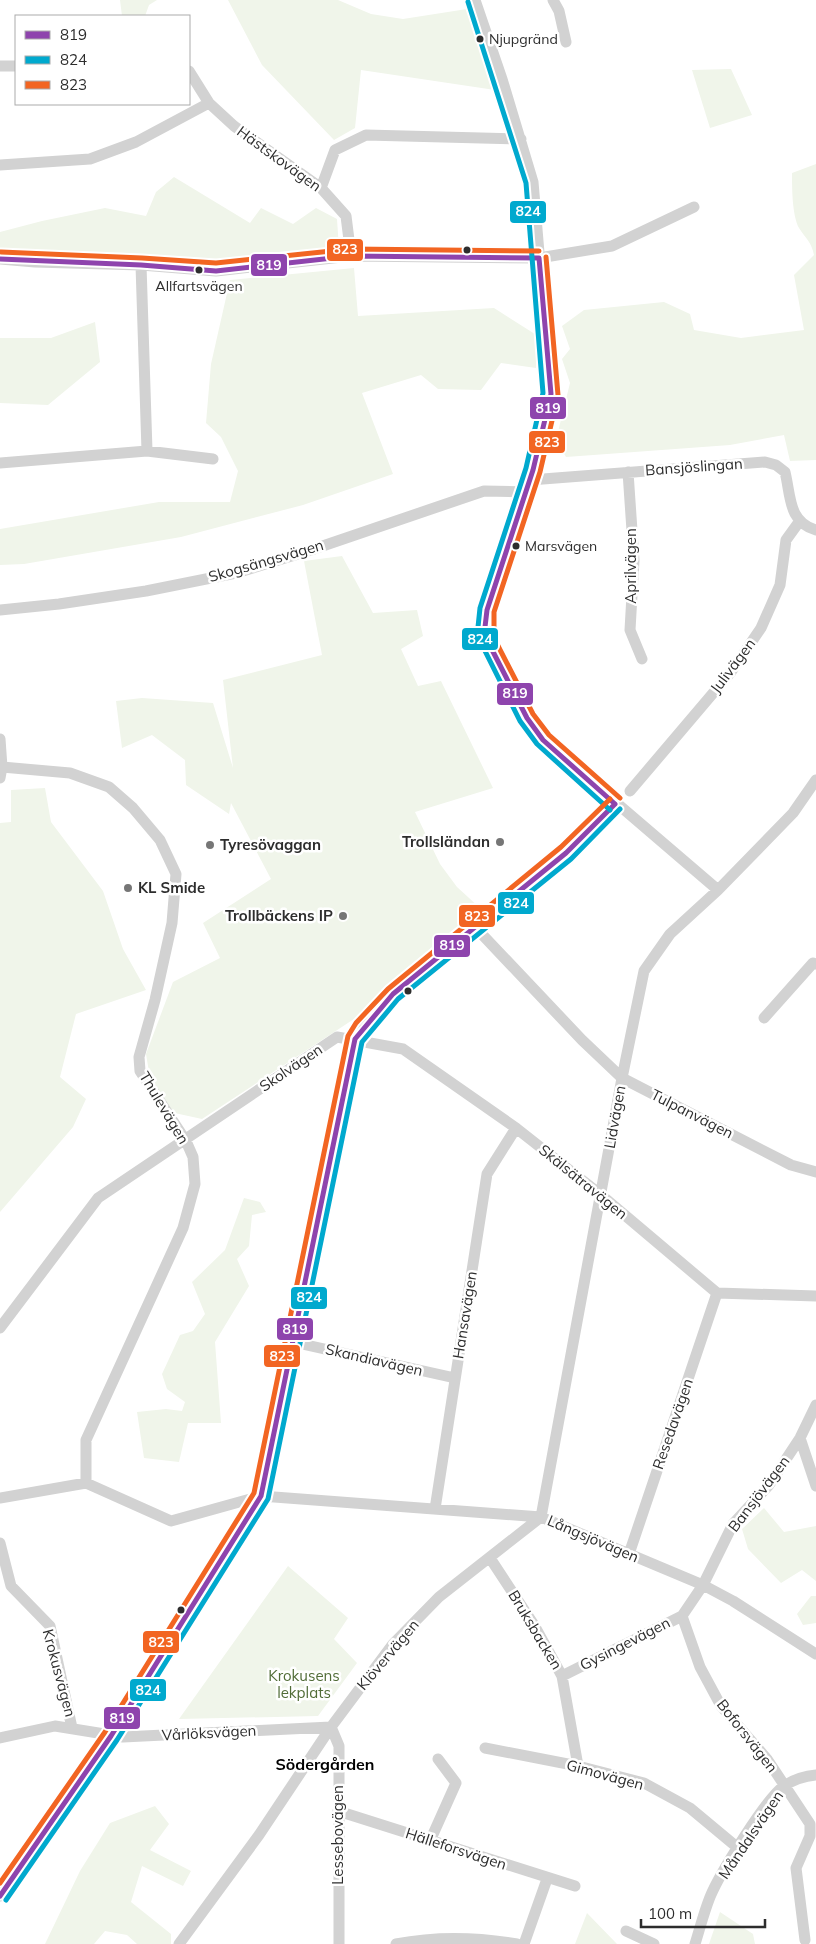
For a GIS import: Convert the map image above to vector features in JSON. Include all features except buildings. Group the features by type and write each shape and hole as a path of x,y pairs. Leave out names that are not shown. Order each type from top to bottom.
{"street":[{"path":"475,0 533,182 551,394 542,438 530,480 487,610 485,627 488,640 527,718 543,740 615,804 718,890"},
{"path":"553,0 559,11 566,42"},
{"path":"0,66 15,66"},
{"name":"Hästskovägen","path":"190,73 208,103 286,165 321,188 346,216 351,256"},
{"path":"0,165 90,159 136,142 208,103"},
{"path":"321,188 336,150 366,135 520,139"},
{"path":"0,259 35,262 142,265 216,271 351,256 539,258 612,246 694,207"},
{"path":"142,265 147,451"},
{"path":"0,463 147,451 213,459"},
{"name":"Bansjöslingan","path":"530,480 766,462 776,465 785,472 791,508 799,522"},
{"name":"Aprilvägen","path":"628,472 634,560 630,630 642,659"},
{"name":"Skogsängsvägen","path":"0,610 59,604 146,591 236,573 308,551 484,491 526,492"},
{"path":"799,522 816,530"},
{"name":"Julivägen","path":"630,790 730,672 760,628 780,586 786,540 799,522"},
{"path":"0,739 1,773"},
{"name":"Thulevägen","path":"1,773 70,773 109,787 145,821 160,840 176,874 174,910 155,1000 139,1057 140,1071 186,1141 193,1157 195,1184 183,1228 86,1440 86,1483"},
{"name":"Lidvägen","path":"541,1517 622,1078 644,971 670,934 718,890 793,813 816,780"},
{"path":"0,1896 111,1736 261,1496 355,1039 362,1028 394,994 566,853 615,804"},
{"name":"Tulpanvägen","path":"476,928 582,1040 622,1078 790,1165 816,1172"},
{"path":"764,1018 813,963 816,964"},
{"name":"Skolvägen","path":"0,1328 98,1198 186,1141 337,1037 355,1039"},
{"name":"Skälsätravägen","path":"355,1039 403,1049 516,1128 601,1195 717,1293"},
{"name":"Hansavägen","path":"435,1509 487,1174 516,1128"},
{"path":"717,1293 816,1296"},
{"name":"Resedavägen","path":"628,1554 717,1293"},
{"name":"Skandiavägen","path":"293,1342 455,1378"},
{"name":"Bansjövägen","path":"703,1585 733,1524 769,1485 800,1438 816,1404"},
{"path":"800,1438 816,1486"},
{"path":"0,1498 86,1483"},
{"name":"Långsjövägen","path":"86,1483 170,1521 261,1496 541,1517 703,1585 733,1601 816,1654"},
{"name":"Klövervägen","path":"179,1944 259,1835 331,1726 394,1644 439,1597 541,1517"},
{"name":"Krokusvägen","path":"0,1544 11,1586 50,1626 73,1720 72,1728"},
{"name":"Bruksbacken","path":"490,1558 534,1624 562,1676 578,1766"},
{"name":"Gysingevägen","path":"562,1676 682,1616 703,1585"},
{"name":"Boforsvägen","path":"682,1616 700,1667 722,1706 767,1758 810,1824 810,1836 796,1868 805,1940"},
{"name":"Vårlöksvägen","path":"0,1738 55,1726 111,1736 331,1726"},
{"name":"Lessebovägen","path":"331,1726 339,1746 339,1944"},
{"name":"Gimovägen","path":"485,1748 578,1766 644,1783 690,1808 738,1848"},
{"path":"430,1841 456,1783 438,1758"},
{"name":"Måndalsvägen","path":"695,1944 711,1896 738,1848 773,1796 784,1786 804,1776 816,1776"},
{"name":"Hälleforsvägen","path":"338,1811 547,1879 575,1886"},
{"path":"524,1944 547,1879"},
{"path":"626,1931 654,1944"},
{"path":"396,1944 438,1938 484,1938 517,1944"}],"green space":[{"path":"120,0 157,0 149,5 145,15 122,15"},
{"path":"228,0 338,0 371,14 403,19 467,9 495,90 361,70 355,128 334,140 262,65"},
{"path":"731,69 752,115 710,128 692,70"},
{"path":"816,164 816,460 790,461 784,435 730,445 566,457 556,440 570,383 562,359 570,349 562,326 584,310 664,302 690,314 694,330 741,338 804,330 794,275 814,255 810,243 799,228 795,216 792,173"},
{"path":"174,177 250,223 261,208 293,224 316,208 337,219 339,249 233,261 0,250 0,232 42,221 105,208 146,216 156,192"},
{"path":"354,268 358,316 494,308 538,336 536,368 501,363 481,390 438,389 421,375 362,393 393,474 303,505 181,537 24,564 0,565 0,529 159,502 230,502 238,471 221,437 206,423 211,364 230,280"},
{"path":"95,322 100,362 48,405 0,403 0,338 51,338"},
{"name":"Trollbäckens IP","path":"342,556 373,613 417,610 423,636 401,649 418,686 441,681 493,788 415,812 440,864 457,887 480,908 391,981 354,1019 202,1119 170,1112 149,1072 146,1054 173,982 220,958 203,923 271,879 231,803 229,814 186,785 185,760 152,735 122,748 116,701 142,698 213,703 233,768 223,680 322,655 304,561"},
{"path":"45,788 51,822 103,891 123,949 146,990 76,1014 60,1077 86,1099 73,1127 0,1212 0,823 11,822 11,790"},
{"path":"244,1198 260,1202 266,1212 252,1215 249,1246 237,1259 249,1286 215,1342 221,1423 188,1423 179,1462 144,1458 137,1412 166,1409 182,1411 185,1402 167,1389 162,1374 180,1335 193,1331 205,1314 192,1282 225,1250"},
{"path":"764,1508 784,1532 816,1526 816,1581 802,1570 781,1583 748,1549 742,1529"},
{"name":"Krokusens lekplats","path":"288,1566 348,1618 334,1639 357,1663 318,1716 179,1719"},
{"path":"811,1596 816,1596 816,1623 803,1625 797,1614"},
{"path":"155,1806 169,1824 150,1850 191,1871 183,1886 142,1866 131,1902 171,1934 171,1944 137,1944 127,1935 105,1931 94,1944 45,1944 80,1871 110,1823"},
{"path":"720,1912 753,1934 755,1944 709,1944"},
{"path":"587,1913 617,1944 575,1944"}],"transit line":[{"name":"824","path":"468,2 526,183 543,393 526,468 480,608 478,627 480,641 520,721 537,744 610,810"},
{"name":"823","path":"1,252 216,263 351,249 539,251"},
{"name":"819","path":"0,259 141,265 216,271 351,256 539,258"},
{"name":"823","path":"546,257 558,395 540,472 494,612 494,638 533,714 549,735 620,798"},
{"name":"819","path":"539,258 551,394 533,470 487,610 485,627 487,640 527,718 543,740 615,804"},
{"name":"823","path":"0,1883 105,1732 254,1493 348,1036 356,1023 388,989 561,847 610,799"},
{"name":"819","path":"0,1896 111,1736 261,1496 355,1039 393,994 566,853 615,804"},
{"name":"824","path":"6,1900 117,1740 268,1499 362,1042 398,999 571,859 620,809"}],"place":[{"name":"Njupgränd","path":"480,39"},
{"name":"Allfartsvägen","path":"199,270"},
{"name":"Marsvägen","path":"516,546"},
{"name":"Trollsländan","path":"500,842"},
{"name":"Tyresövaggan","path":"210,845"},
{"name":"KL Smide","path":"128,888"},
{"name":"Trollbäckens IP","path":"343,916"}],"district":[{"name":"Södergården","path":"325,1764"}]}
